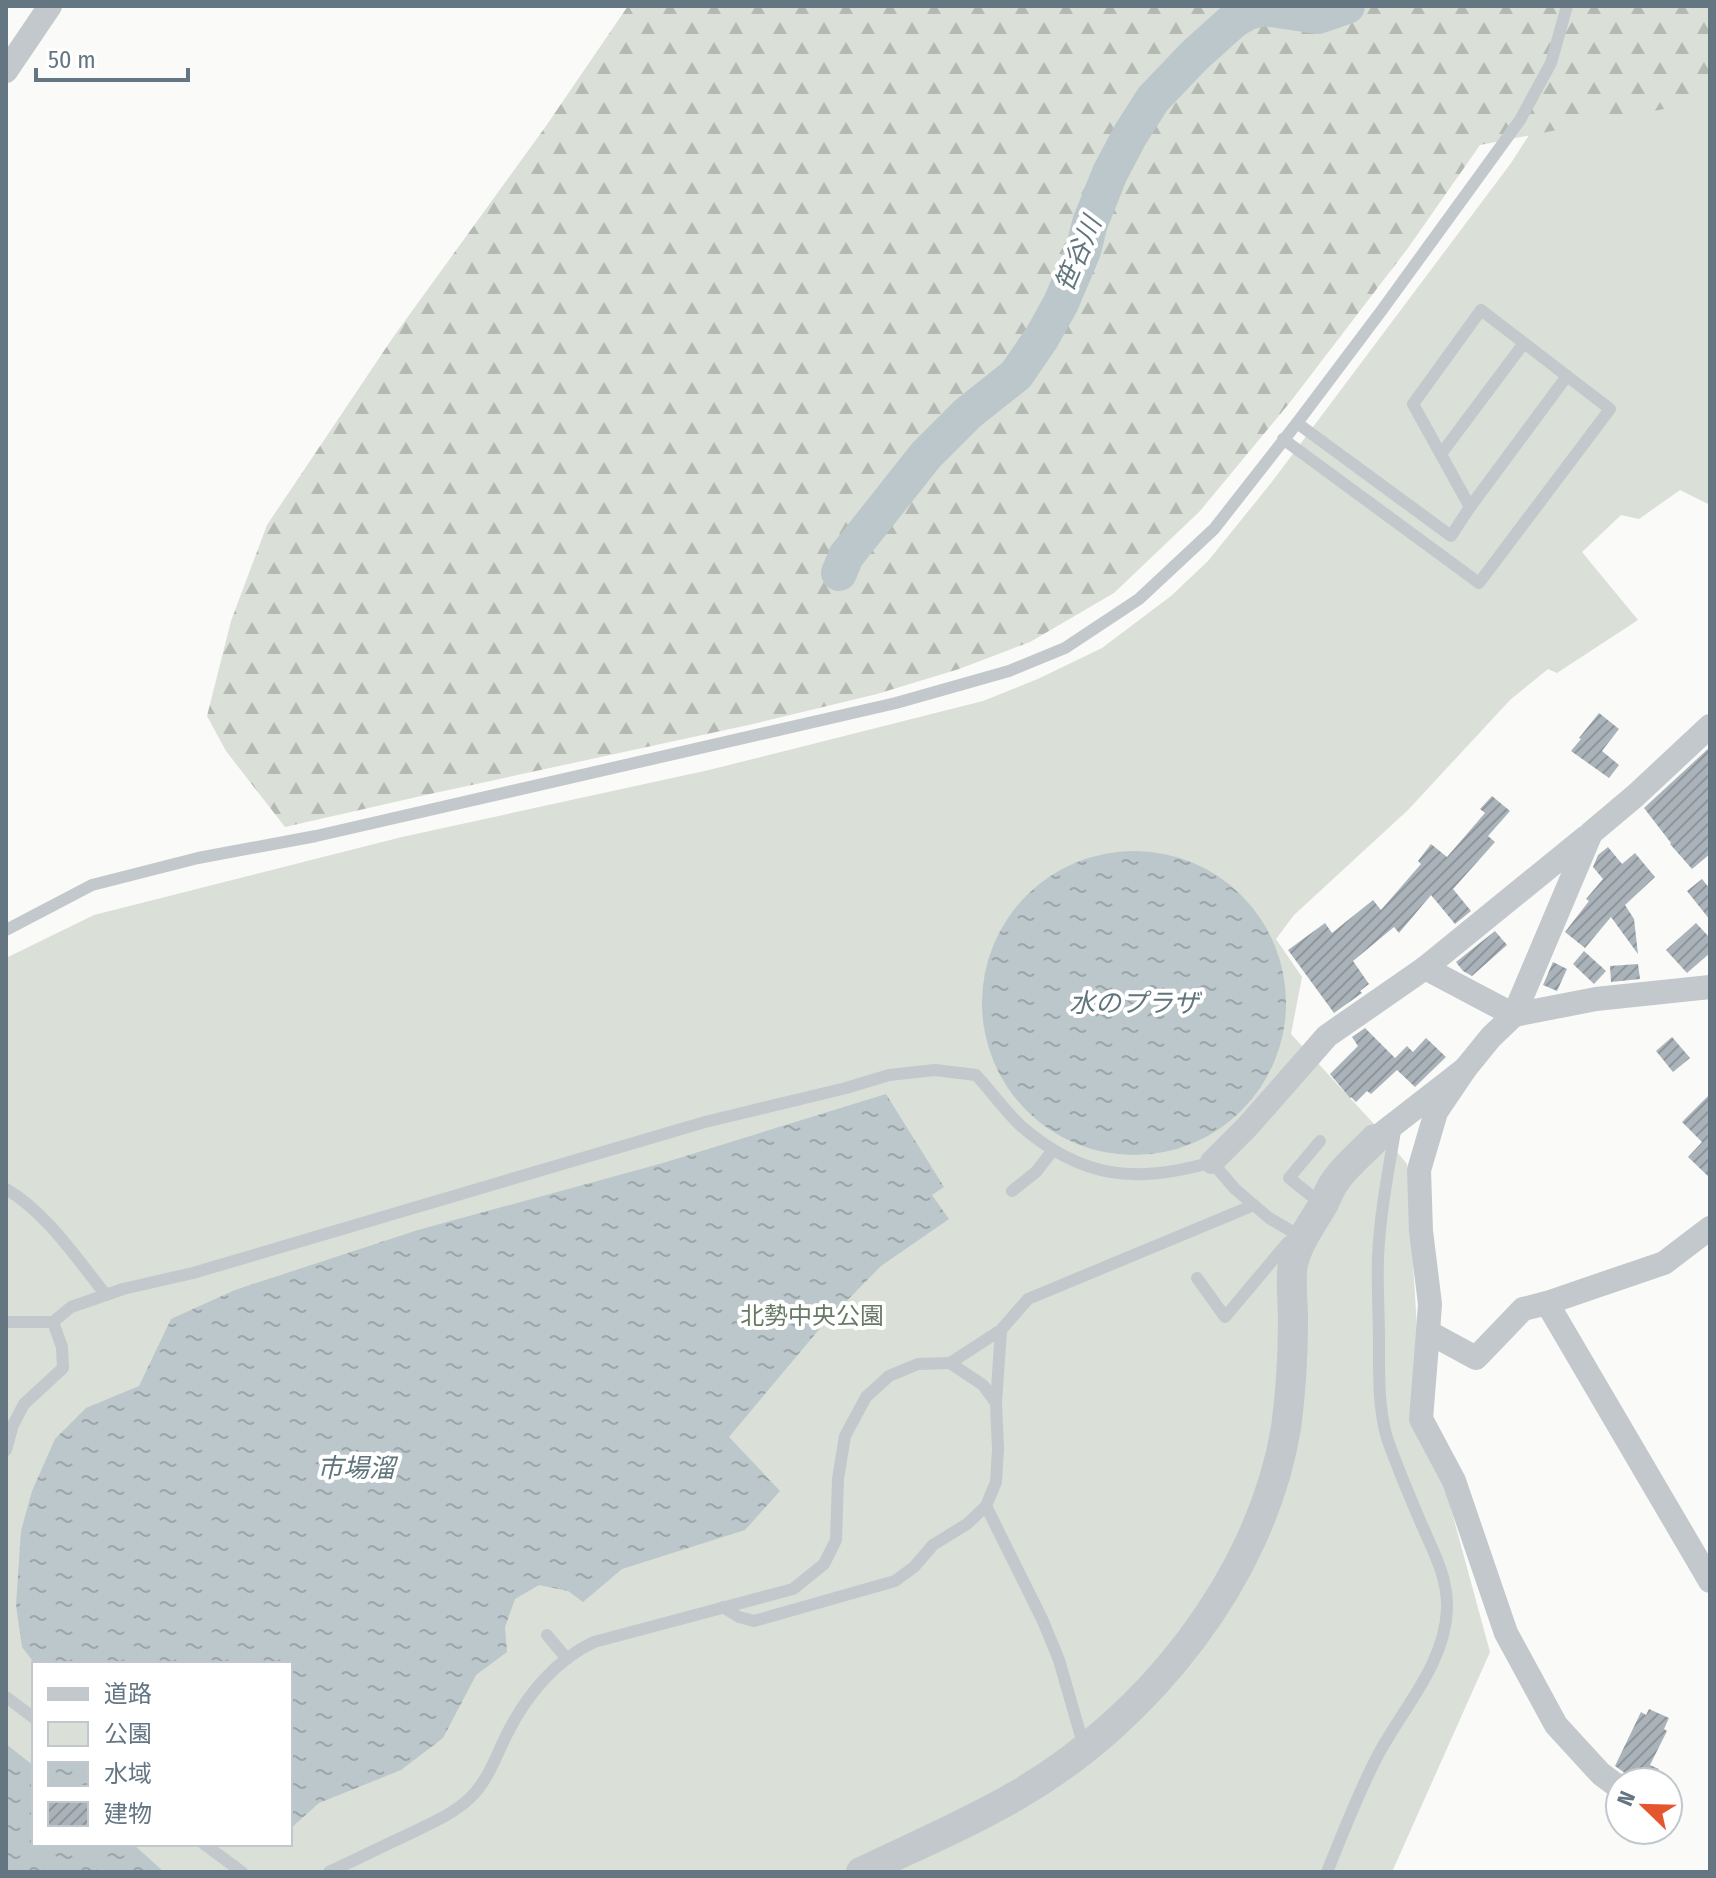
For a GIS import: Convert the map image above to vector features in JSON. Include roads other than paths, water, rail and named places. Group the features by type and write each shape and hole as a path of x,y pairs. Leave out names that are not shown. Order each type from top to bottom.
{"street":[{"path":"6,71 50,6"},
{"path":"1212,1162 1327,1036 1425,968 1635,796 1710,726"},
{"path":"1591,833 1514,1015 1465,1069 1436,1112 1419,1170 1421,1231 1430,1304 1421,1419 1454,1481 1506,1633 1556,1725 1604,1776"},
{"path":"1425,968 1514,1015 1596,999 1710,987"},
{"path":"861,1872 1020,1794 1116,1723 1178,1656 1234,1575 1257,1529 1275,1475 1292,1373 1293,1266 1303,1238 1334,1181 1386,1130 1465,1069"},
{"path":"1428,1332 1476,1358 1523,1309 1664,1263 1710,1228"},
{"path":"1547,1303 1710,1581"}],"lane":[{"path":"6,930 92,885 107,881 198,858 316,836 896,703 1009,671 1065,648 1139,599 1214,529 1297,423 1520,120 1551,63 1567,6"},
{"path":"1283,439 1479,583 1610,409 1481,310 1413,404 1470,507"},
{"path":"1441,454 1524,343"},
{"path":"1297,423 1451,536 1567,376"},
{"path":"6,1322 53,1322 71,1307 106,1295 208,1269 705,1122 889,1075 935,1070 976,1075 1020,1125 1053,1150 1092,1168 1121,1175 1162,1173 1212,1162 1235,1189 1269,1218 1303,1238"},
{"path":"1327,1872 1379,1754 1435,1660 1444,1635 1447,1608 1446,1584 1437,1558 1388,1438 1379,1388 1378,1256 1385,1193 1386,1130"},
{"path":"1320,1141 1289,1178 1323,1205"},
{"path":"1012,1191 1036,1172 1053,1150"},
{"path":"6,1189 19,1197 57,1233 106,1295"},
{"path":"329,1872 442,1817 472,1796 489,1773 527,1700 554,1669 577,1650 594,1642 793,1589 824,1564 836,1540 838,1479 845,1436 866,1397 889,1376 918,1364 950,1363 1001,1330 1028,1299 1254,1205"},
{"path":"1197,1278 1225,1317 1288,1242 1303,1238"},
{"path":"6,1450 13,1425 24,1404 63,1368 62,1347 53,1322"},
{"path":"723,1607 739,1617 754,1621 895,1581 914,1567 933,1545 967,1524 986,1506 996,1482 996,1403 1001,1330"},
{"path":"950,1363 983,1385 996,1403"},
{"path":"986,1506 1059,1660 1084,1748"},
{"path":"547,1635 567,1659"},
{"path":"6,1697 32,1716"},
{"path":"207,1846 242,1872"}],"water":[{"name":"水のプラザ","path":"1134,851 1164,854 1192,863 1218,877 1241,896 1260,919 1274,945 1283,973 1286,1003 1283,1033 1274,1061 1260,1087 1241,1110 1218,1129 1192,1143 1164,1152 1134,1155 1104,1152 1076,1143 1050,1129 1027,1110 1008,1087 994,1061 985,1033 982,1003 985,973 994,945 1008,919 1027,896 1050,877 1076,863 1104,854"},
{"name":"市場溜","path":"886,1094 944,1187 932,1195 949,1219 881,1266 822,1326 729,1437 780,1491 745,1530 622,1569 583,1602 568,1591 539,1585 515,1599 505,1627 507,1652 476,1675 443,1738 401,1770 319,1803 292,1827 292,1662 33,1662 22,1647 16,1605 21,1531 32,1491 55,1439 86,1408 139,1386 171,1319 235,1290 418,1230 663,1163"},
{"path":"6,1744 32,1764 32,1846 135,1846 164,1872 6,1872"}],"waterway":[{"name":"笹谷川","path":"839,573 846,556 926,455 968,413 1016,375 1042,337 1061,303 1083,251 1090,223 1110,173 1153,99 1194,56 1234,20 1248,12 1264,8 1318,16 1347,6"}],"park label":[{"name":"北勢中央公園","path":"812,1316"}]}
